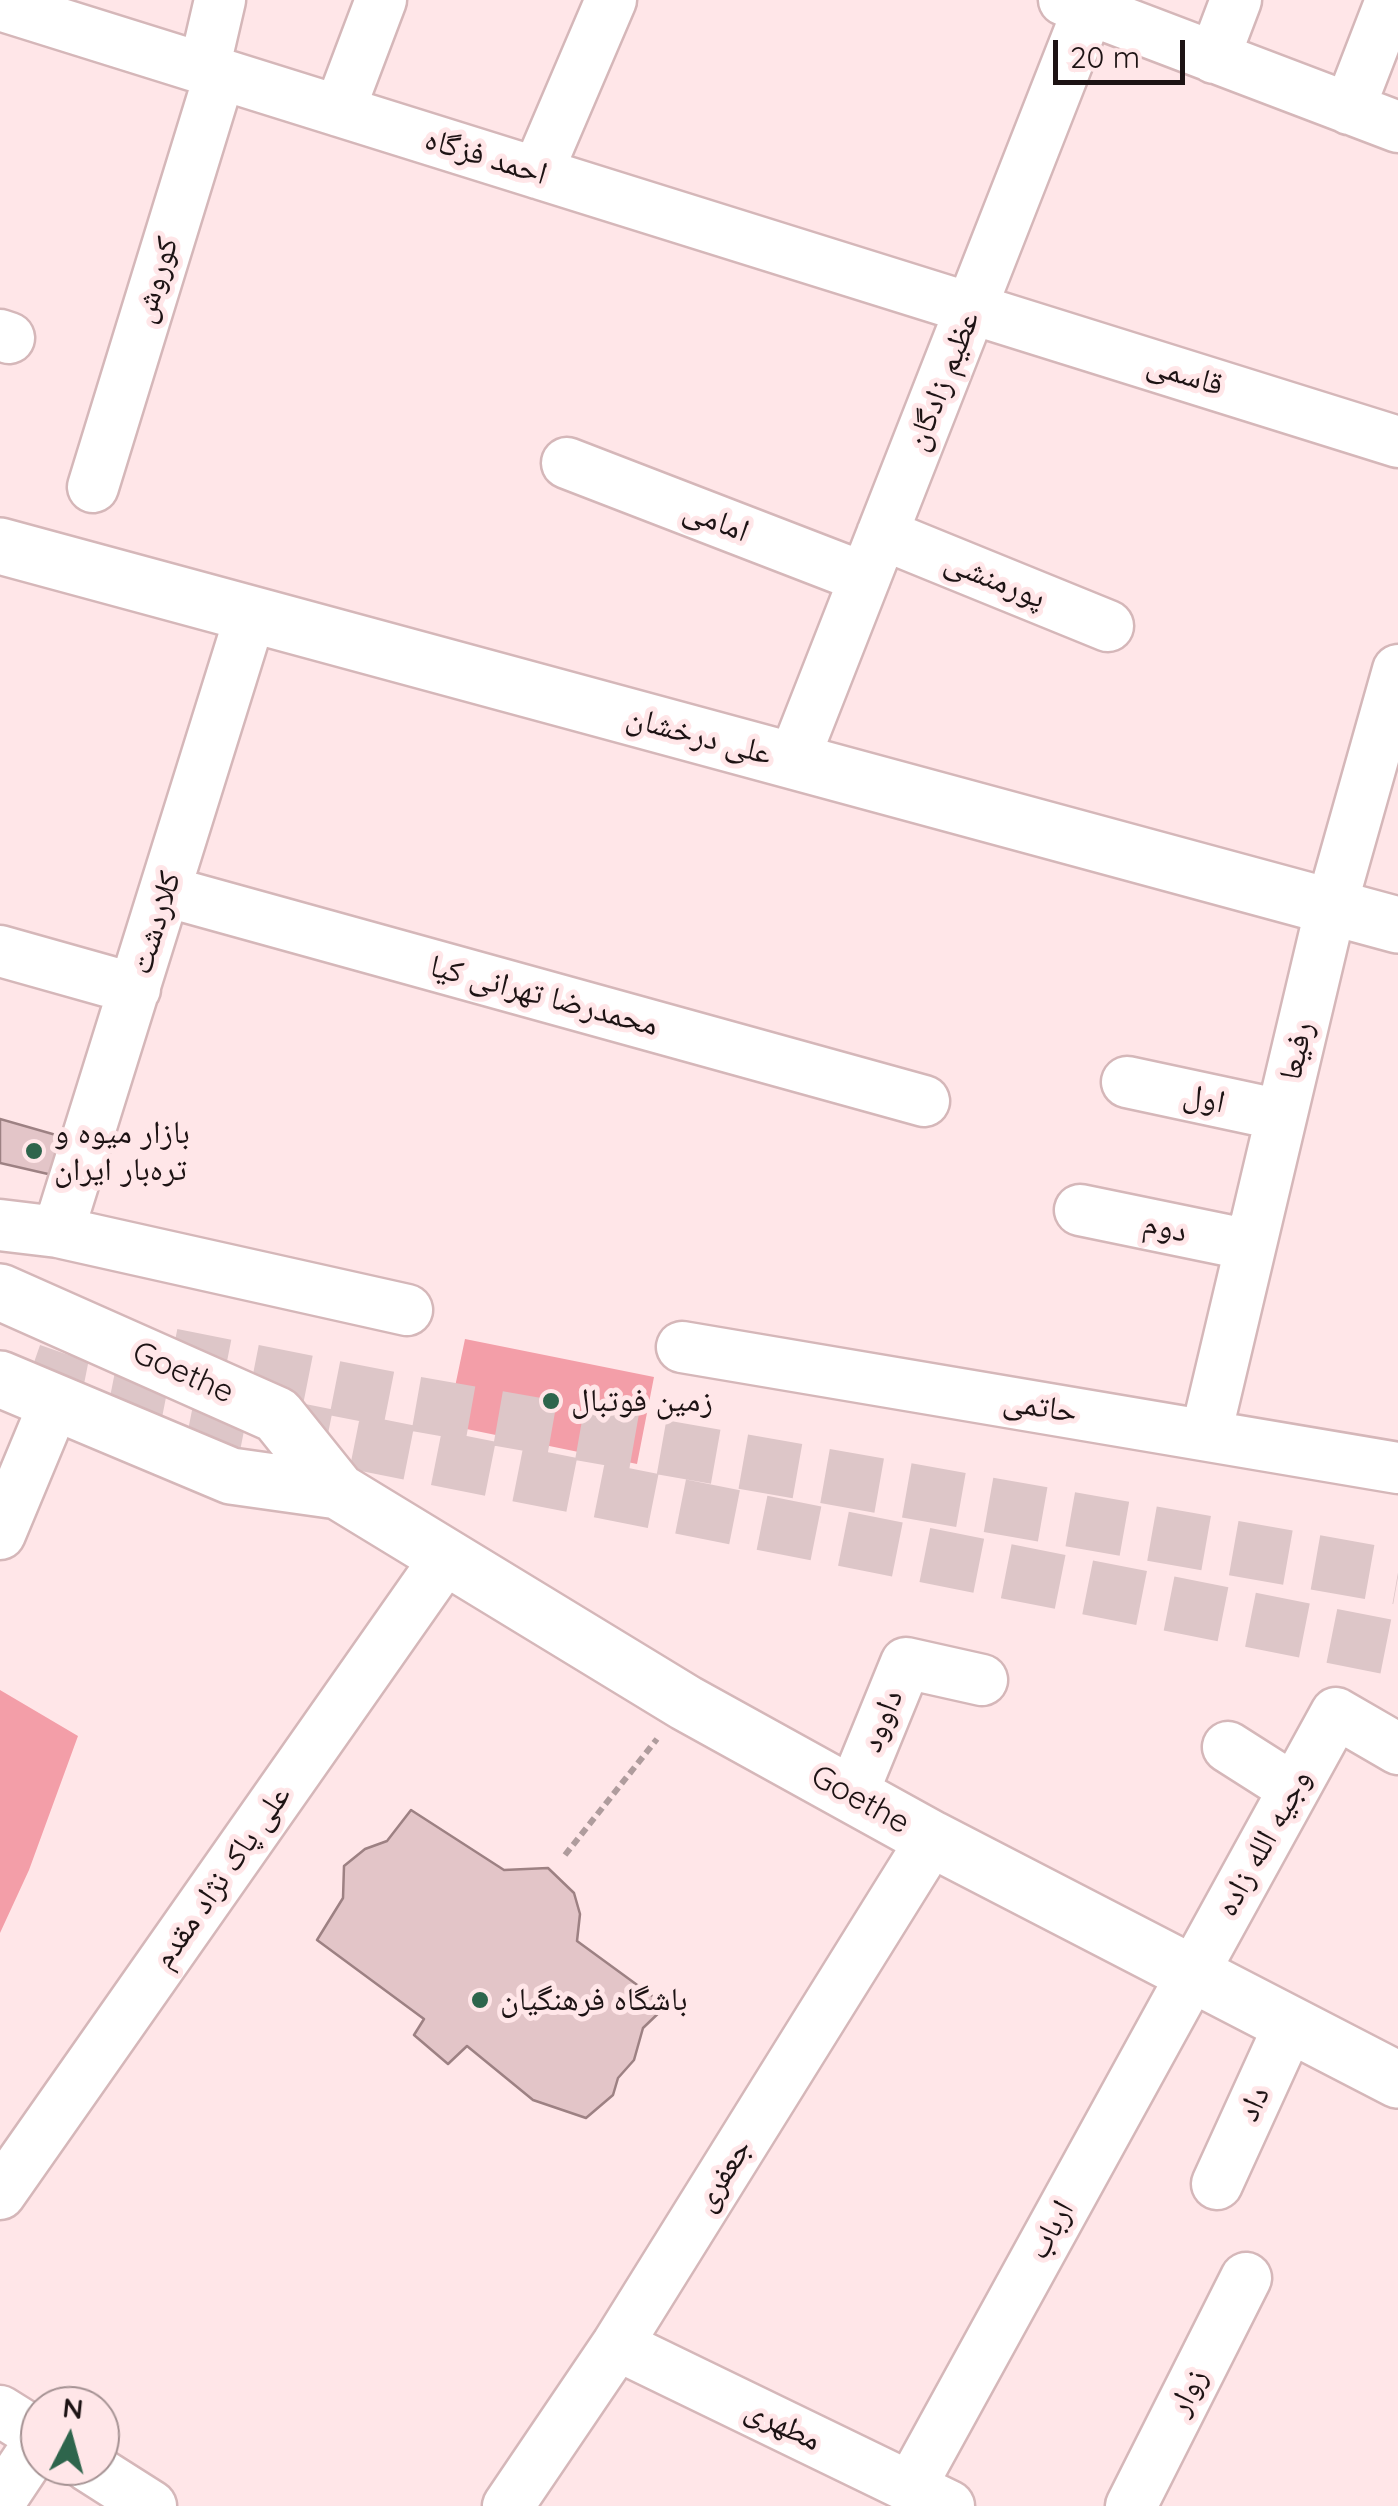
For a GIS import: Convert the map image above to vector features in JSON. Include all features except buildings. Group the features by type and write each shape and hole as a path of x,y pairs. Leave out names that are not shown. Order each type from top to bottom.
{"main road":[{"name":"علی درخشان","path":"0,546 1398,926"},
{"name":"Goethe","path":"0,1292 277,1415 338,1491 686,1703 932,1839 1398,2080"},
{"name":"Goethe","path":"0,1378 231,1476 338,1491"}],"street":[{"path":"212,71 220,0"},
{"path":"340,112 381,0"},
{"path":"537,172 611,0"},
{"path":"1214,58 1236,0"},
{"path":"1082,3 1398,128"},
{"name":"عظیم زادگان","path":"793,761 971,308 1082,3"},
{"path":"1349,109 1390,3"},
{"name":"احمد فزگاه","path":"0,5 971,308"},
{"name":"کوروش","path":"93,487 212,71"},
{"name":"قاسمی","path":"971,308 1398,442"},
{"name":"امامی","path":"567,463 874,556"},
{"name":"پورمنشی","path":"874,556 1108,626"},
{"name":"کلاردشت","path":"58,1232 251,614"},
{"name":"رفیعا","path":"1206,1434 1330,907 1398,670"},
{"name":"محمدرضا تهرانی کیا","path":"165,891 924,1101"},
{"path":"0,951 135,989"},
{"name":"اول","path":"1127,1082 1281,1116"},
{"name":"دوم","path":"1080,1210 1250,1245"},
{"path":"0,1225 58,1232 407,1310"},
{"name":"حاتمی","path":"682,1348 1398,1468"},
{"path":"0,1534 56,1402"},
{"name":"علی پاک نژاد مقدم","path":"0,2194 444,1559"},
{"name":"داوود","path":"852,1795 906,1663 982,1680"},
{"name":"وجیه الله زاده","path":"1191,1973 1336,1713 1398,1749"},
{"path":"1228,1746 1294,1789"},
{"name":"جعفری","path":"508,2506 617,2345 932,1839"},
{"name":"ارباب","path":"930,2496 1191,1973"},
{"name":"داد","path":"1217,2184 1290,2024"},
{"name":"زوار","path":"1130,2506 1246,2278"},
{"name":"مطهری","path":"617,2345 930,2496"},
{"path":"0,2501 20,2470"},
{"path":"120,2486 151,2506"}],"path":[{"path":"565,1855 686,1703"}],"shaded area":[{"name":"زمین فوتبال","path":"465,1339 654,1377 637,1464 447,1425"},
{"path":"0,1690 78,1736 29,1870 0,1933"}],"tunnel":[{"path":"172,1356 405,1402 1398,1577"},
{"path":"31,1371 74,1386 1398,1649"}],"place":[{"name":"بازار میوه و تره‌بار ایران","path":"34,1151"},
{"name":"زمین فوتبال","path":"551,1401"},
{"name":"باشگاه فرهنگیان","path":"480,2000"}]}
